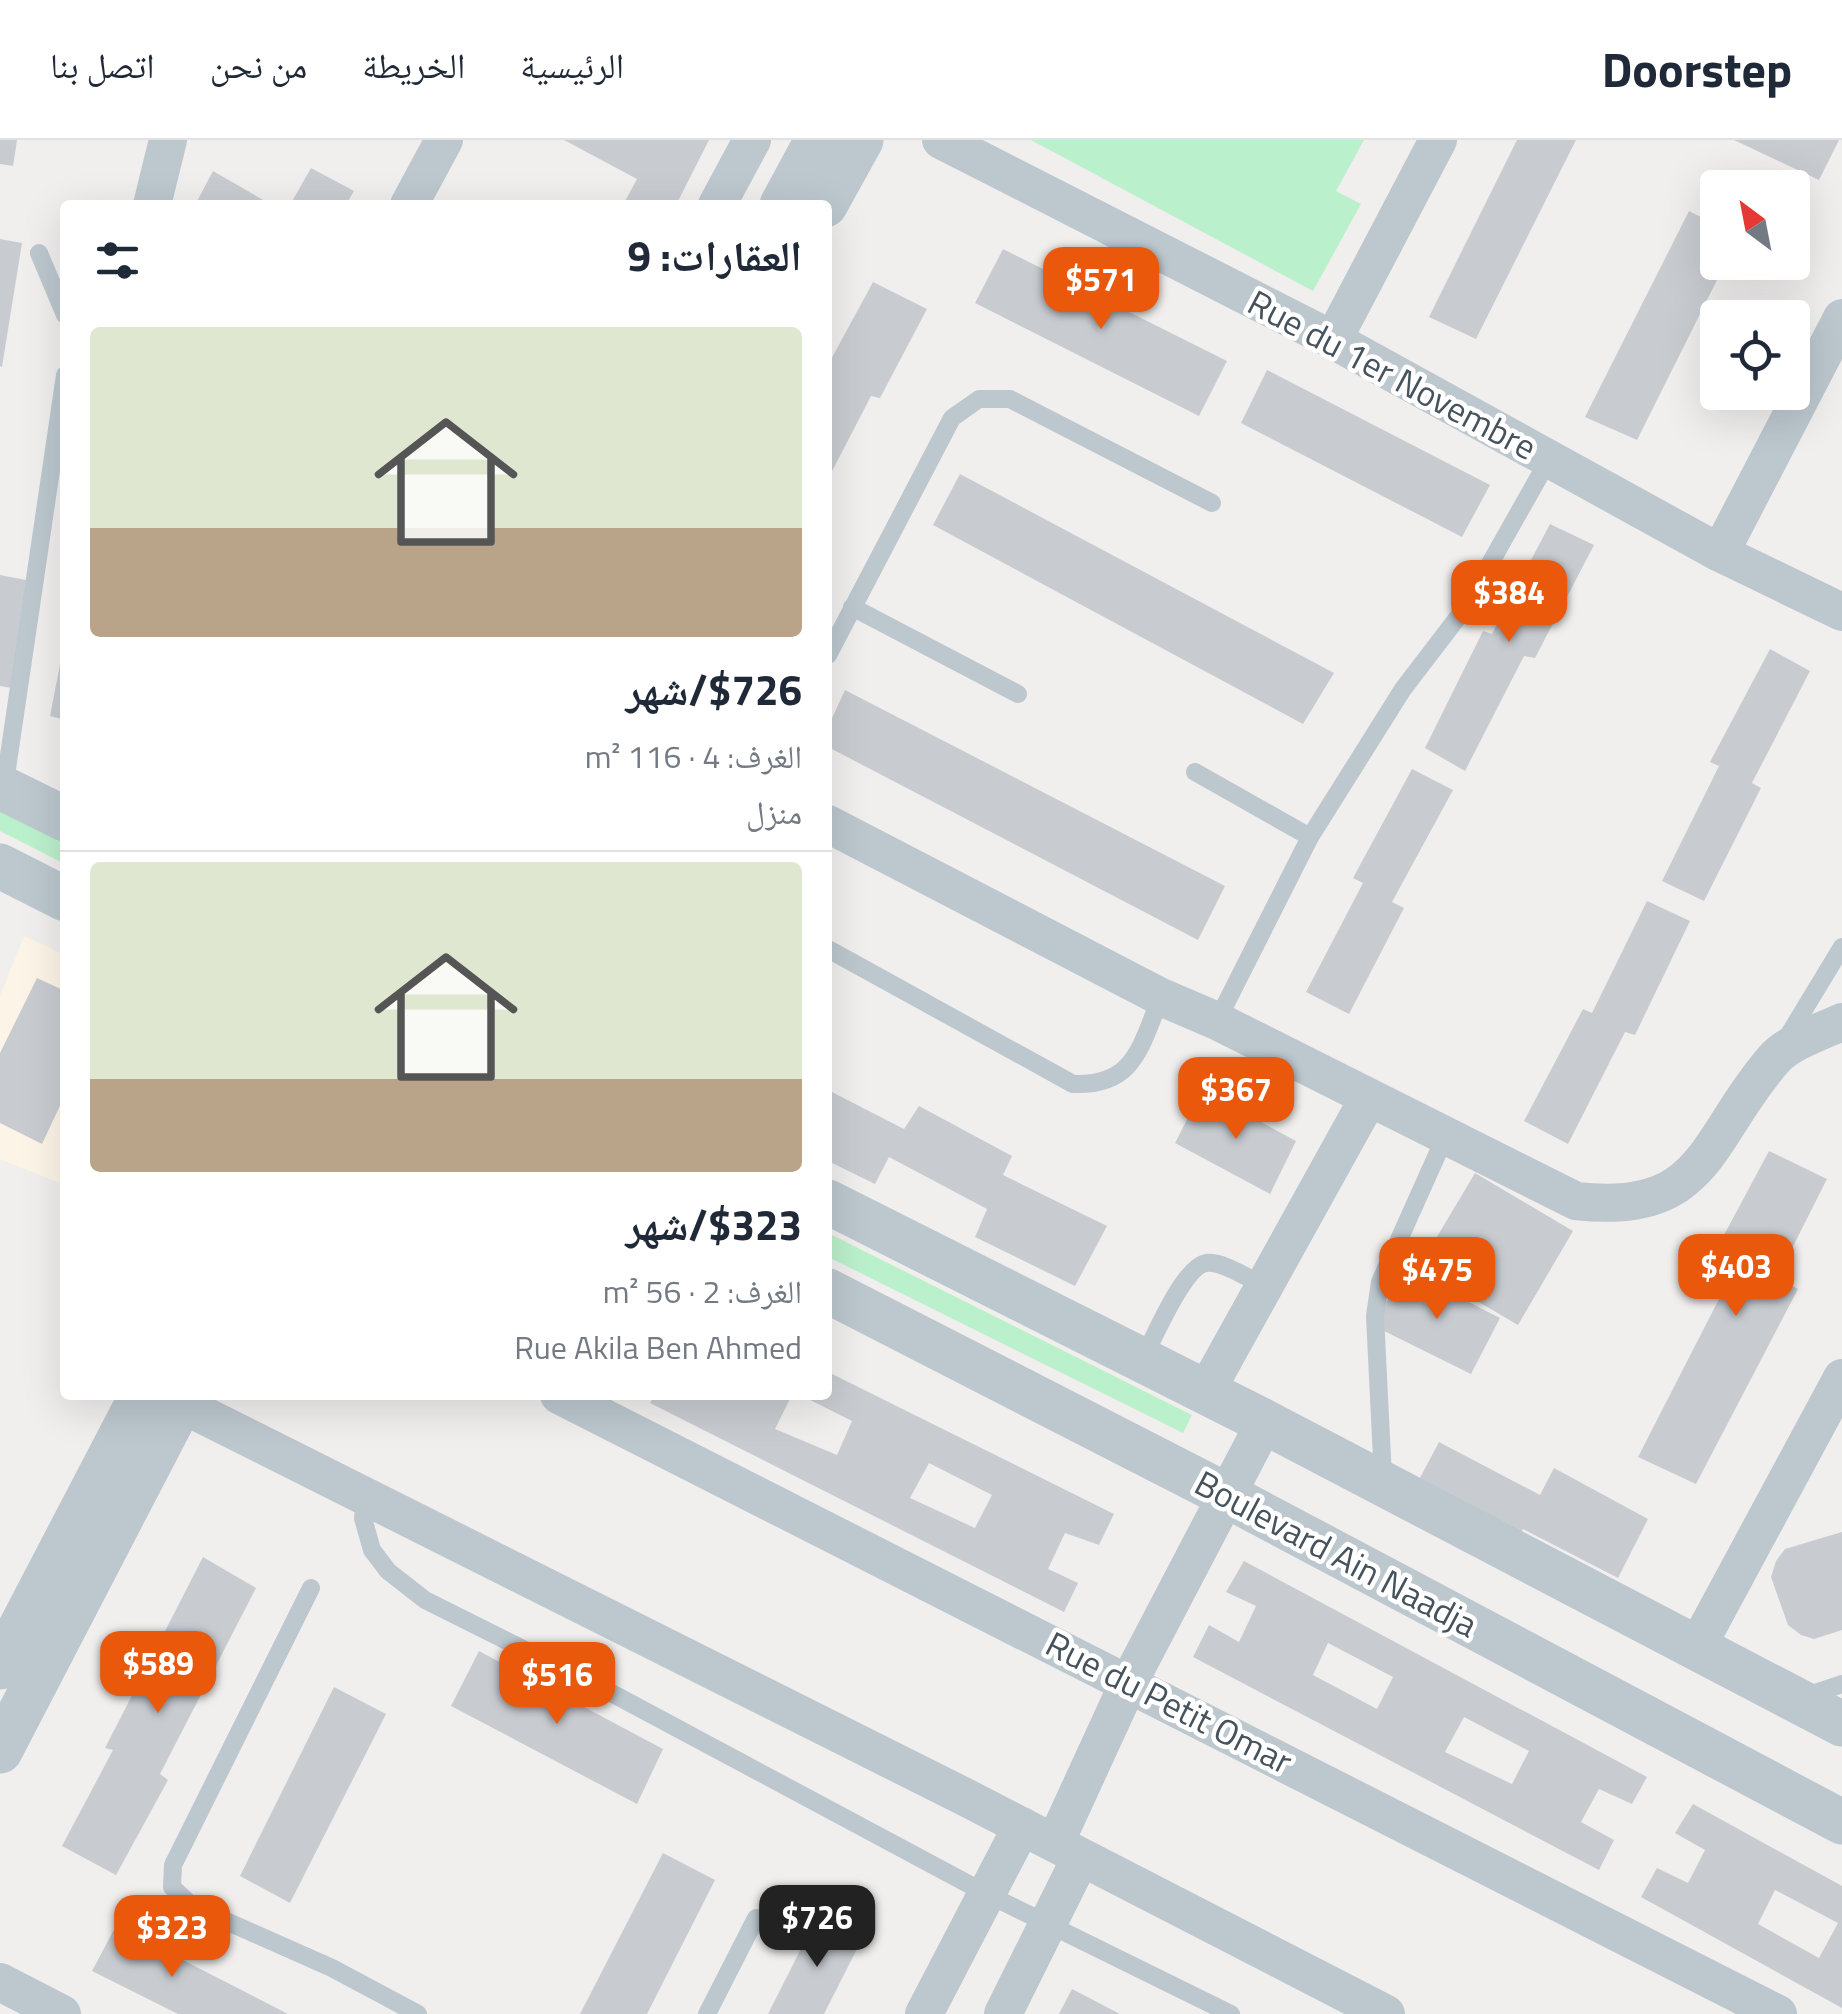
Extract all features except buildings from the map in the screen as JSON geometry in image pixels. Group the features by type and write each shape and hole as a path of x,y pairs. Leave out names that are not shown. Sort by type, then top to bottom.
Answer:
{"street":[{"path":"153,200 168,140"},
{"path":"412,200 444,140"},
{"path":"719,200 752,140"},
{"path":"785,200 817,140"},
{"path":"828,200 861,140"},
{"name":"Rue du 1er Novembre","path":"941,140 1333,340 1720,553 1842,612"},
{"path":"1333,340 1438,140"},
{"path":"1720,553 1830,374 1842,318"},
{"path":"2,788 60,817"},
{"path":"832,826 1161,998 1216,1021 1576,1201 1612,1205 1648,1201 1680,1183 1707,1158 1776,1056 1842,1022"},
{"path":"0,866 60,896"},
{"path":"1204,1394 1368,1100"},
{"path":"832,1204 1265,1422 1842,1724"},
{"name":"Boulevard Ain Naadja","path":"832,1293 1224,1494 1842,1822"},
{"path":"1696,1647 1842,1378"},
{"path":"0,1668 166,1400"},
{"path":"0,1751 167,1400"},
{"path":"174,1400 1386,2014"},
{"name":"Rue du Petit Omar","path":"569,1400 1778,2014"},
{"path":"1003,2014 1048,1923 1052,1842 1224,1494 1265,1422"},
{"path":"924,2014 986,1894 1052,1842"},
{"path":"0,1982 62,2014"}],"lane":[{"path":"39,253 60,303"},
{"path":"832,647 952,418 980,399 1010,400 1212,503"},
{"path":"2,788 60,408"},
{"path":"1216,1021 1310,837 1403,689 1466,608 1549,459"},
{"path":"852,607 1018,694"},
{"path":"1195,772 1310,837"},
{"path":"1776,1056 1842,947"},
{"path":"832,951 1073,1084 1102,1085 1133,1064 1161,998"},
{"path":"1383,1484 1375,1316 1380,1282 1445,1137"},
{"path":"1142,1362 1187,1275 1201,1264 1212,1263 1265,1286"},
{"path":"365,1500 363,1518 372,1550 388,1571 424,1600 617,1696 986,1894 1231,2014"},
{"path":"311,1588 172,1865 172,1887 192,1906 332,1968 418,2014"},
{"path":"1796,1700 1842,1684"},
{"path":"707,2014 756,1918"}],"shaded area":[{"path":"24,936 60,953 60,1183 0,1159 0,996"}],"green space":[{"path":"1031,140 1364,140 1336,191 1361,204 1313,291"},
{"path":"0,801 60,832 60,861 0,831"},
{"path":"832,1235 1192,1415 1183,1433 832,1259"}]}
